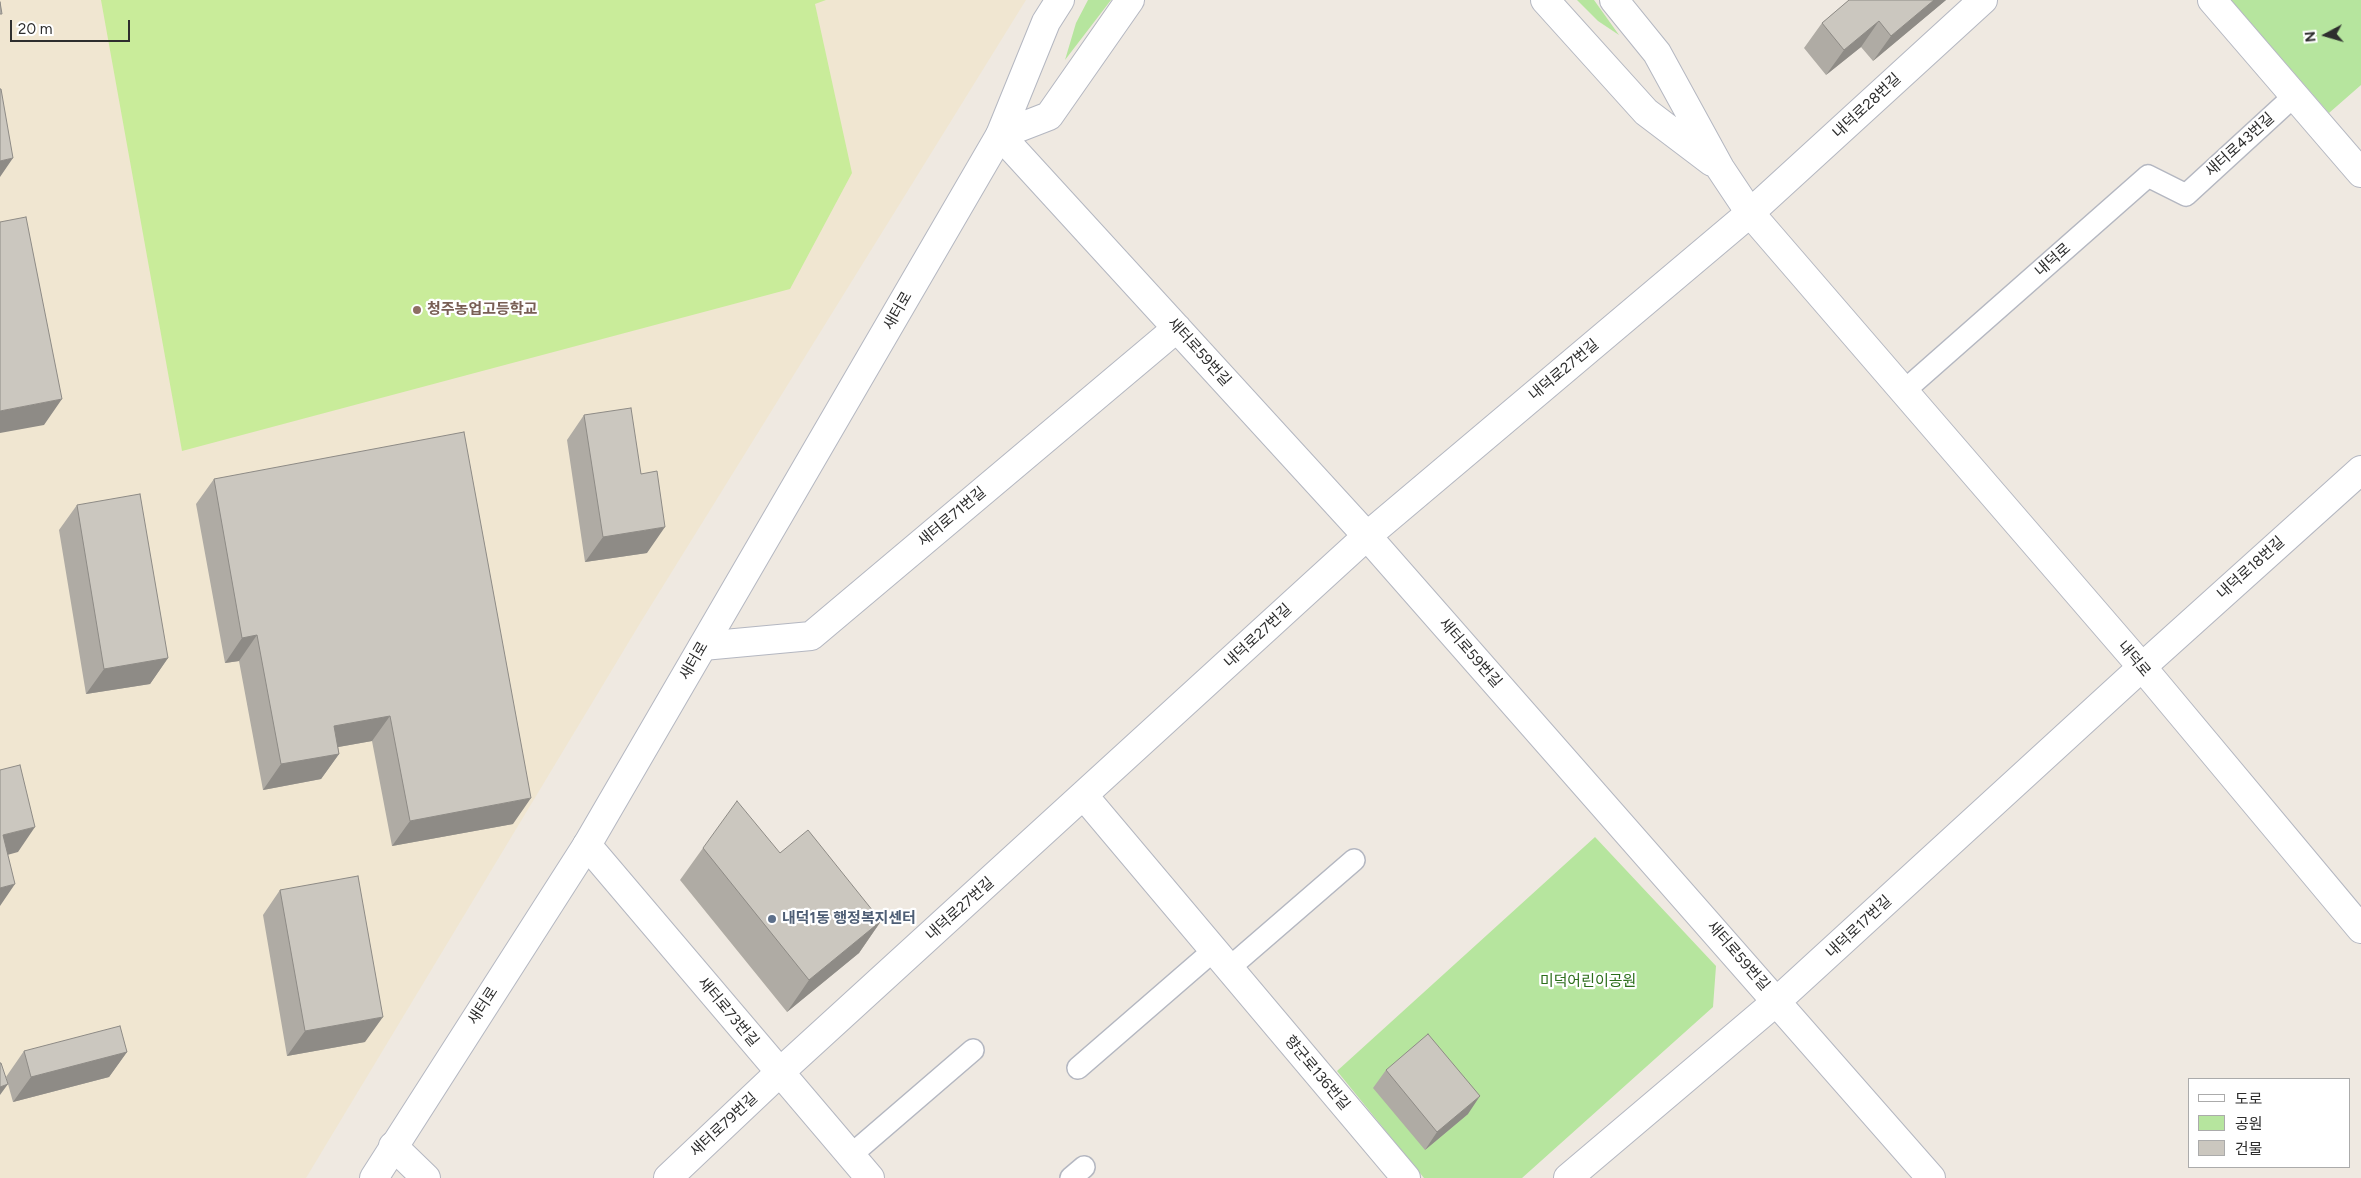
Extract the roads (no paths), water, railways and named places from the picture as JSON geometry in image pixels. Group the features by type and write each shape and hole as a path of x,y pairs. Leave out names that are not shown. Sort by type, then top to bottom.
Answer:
{"street":[{"name":"새터로","path":"374,1178 587,845 703,646 1000,135 1046,22 1060,0"},
{"path":"1000,135 1049,116 1130,0"},
{"path":"1545,0 1646,112 1720,168"},
{"path":"1614,0 1657,53 1720,168"},
{"name":"내덕로28번길","path":"1750,213 1983,0"},
{"path":"2212,0 2361,174"},
{"name":"새터로59번길","path":"1000,135 1367,536 1931,1178"},
{"name":"내덕로","path":"1720,168 1750,213 2142,667 2361,929"},
{"name":"내덕로27번길","path":"779,1073 1367,536 1750,213"},
{"name":"새터로71번길","path":"703,646 811,636 1177,328"},
{"name":"내덕로18번길","path":"2142,667 2361,470"},
{"name":"내덕로17번길","path":"1568,1178 1777,1002 2142,667"},
{"name":"향군로136번길","path":"1084,796 1406,1178"},
{"name":"새터로73번길","path":"587,845 870,1178"},
{"name":"새터로79번길","path":"668,1178 779,1073"},
{"path":"393,1146 426,1178"}],"lane":[{"name":"새터로43번길","path":"2186,195 2294,96"},
{"name":"내덕로","path":"1904,391 2148,176 2186,195"},
{"path":"1078,1068 1354,860"},
{"path":"850,1156 973,1050"}],"place":[{"name":"청주농업고등학교","path":"417,310"},
{"name":"내덕1동 행정복지센터","path":"772,919"}],"park label":[{"name":"미덕어린이공원","path":"1588,982"}]}
